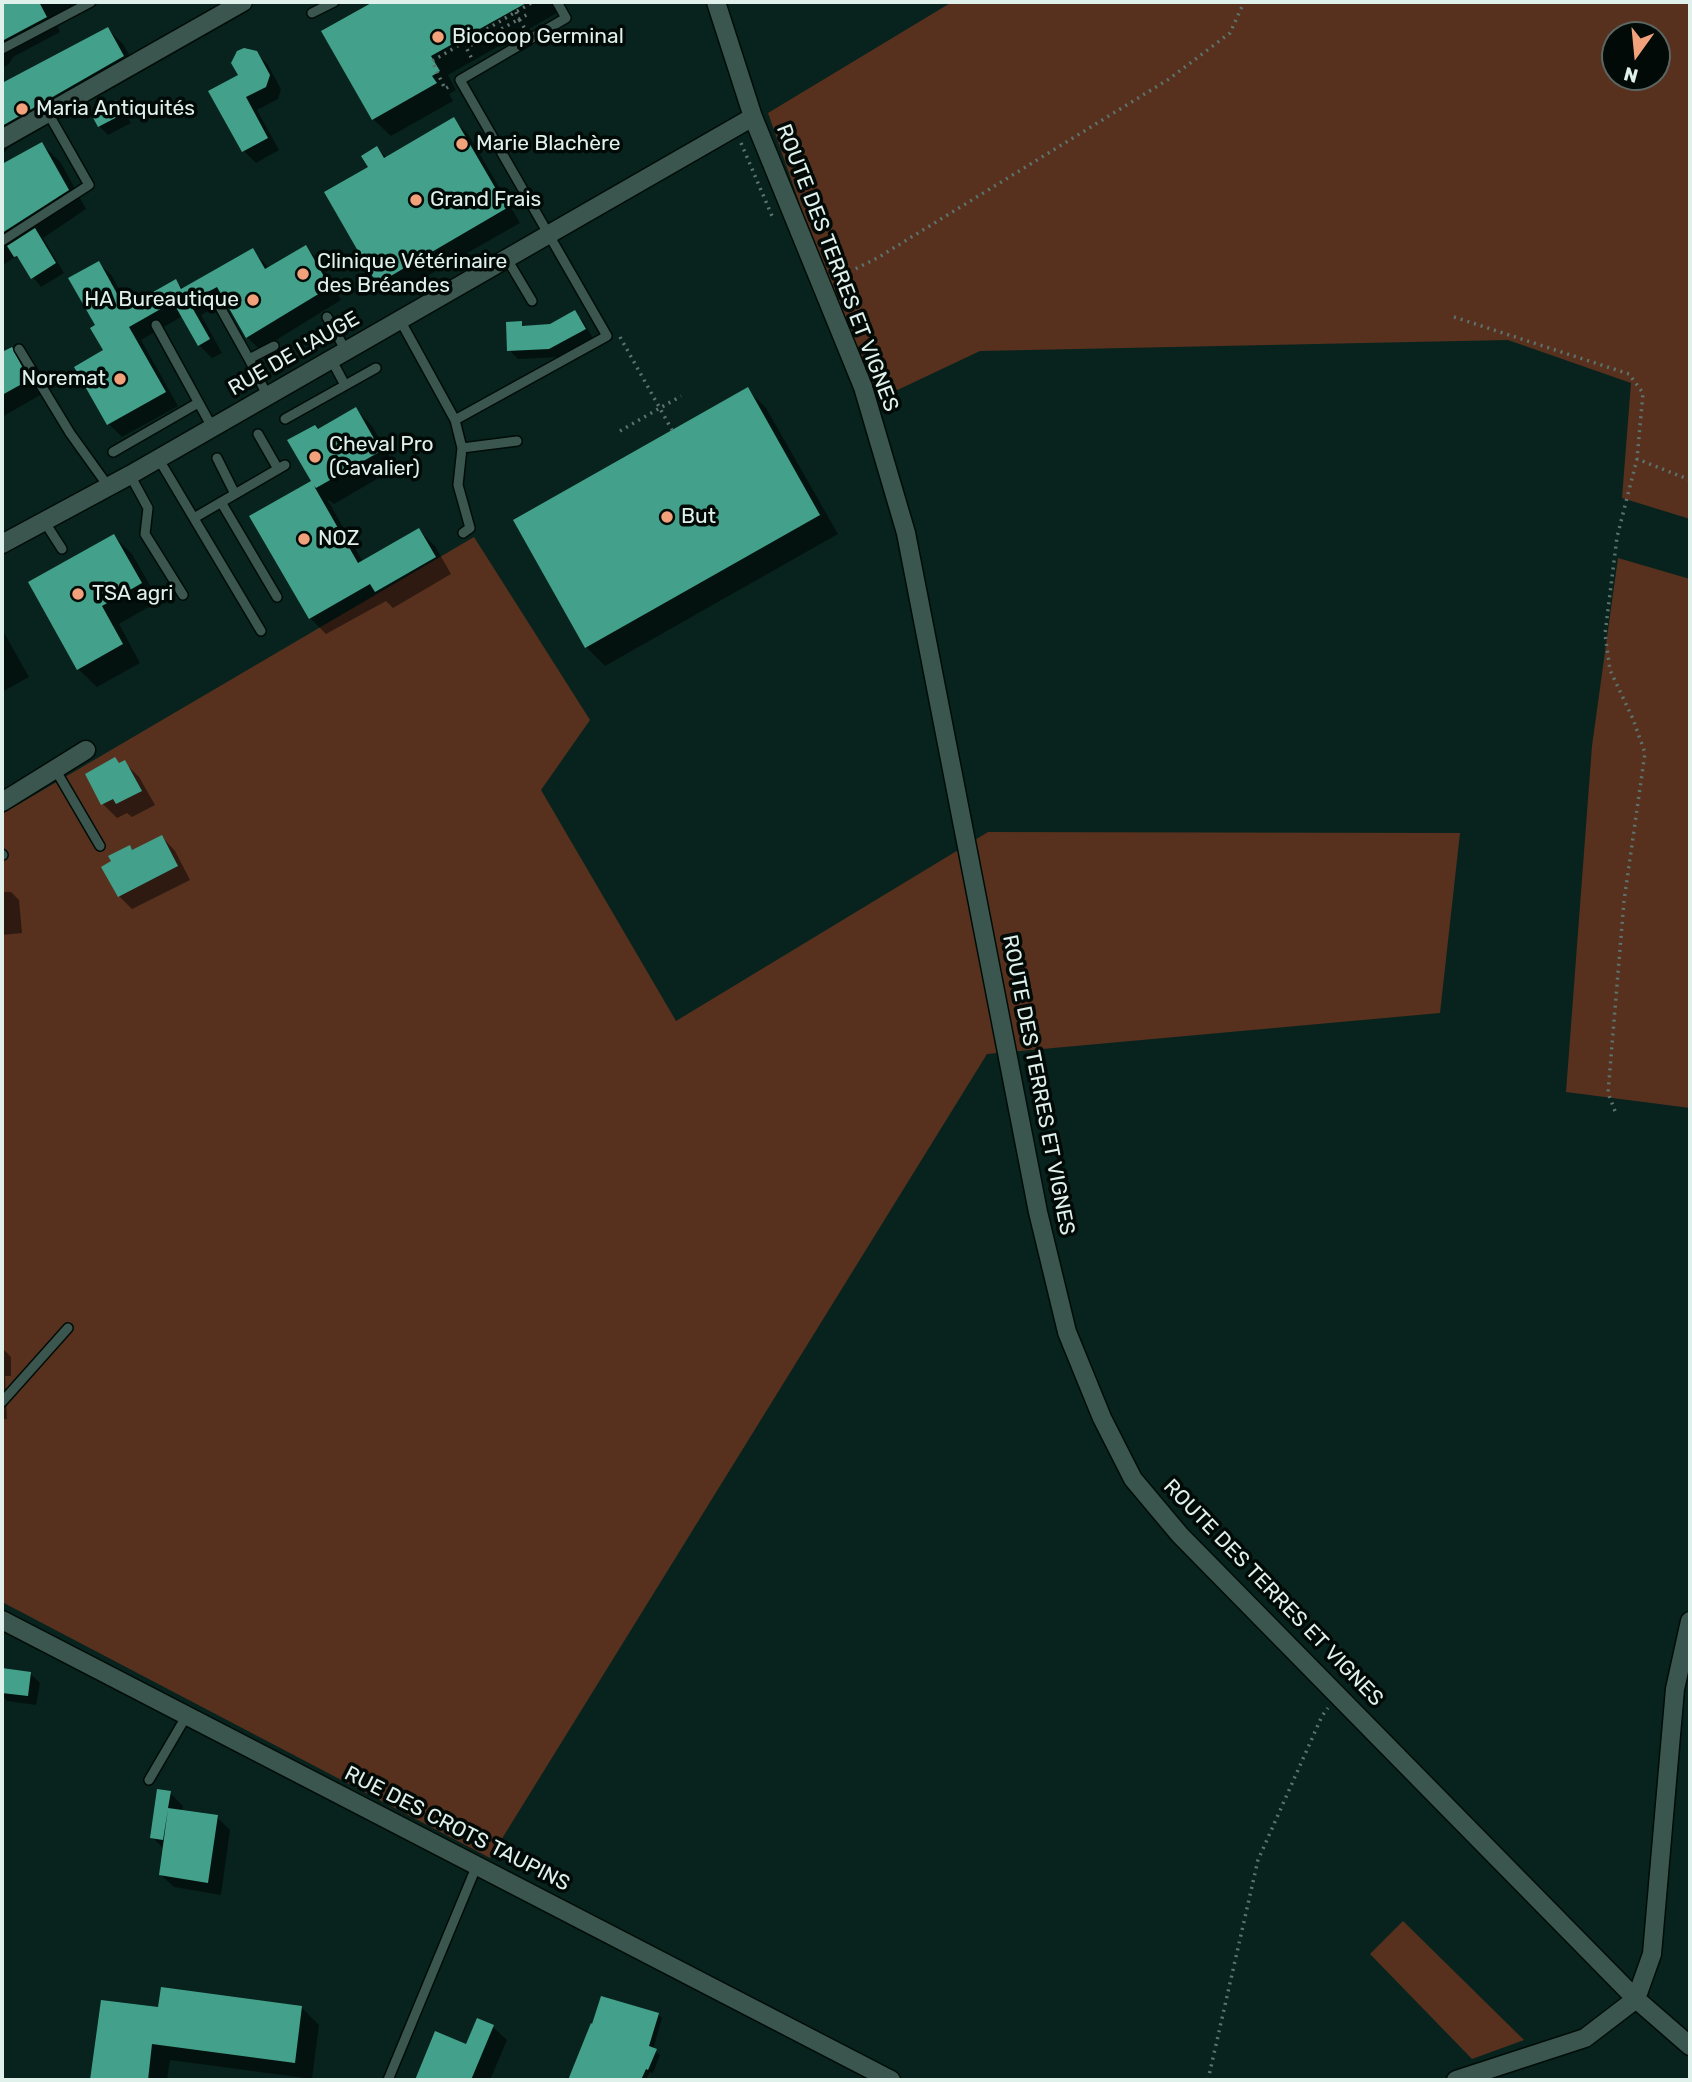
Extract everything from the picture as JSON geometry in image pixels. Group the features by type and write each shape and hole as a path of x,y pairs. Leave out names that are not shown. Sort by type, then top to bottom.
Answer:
{"street":[{"path":"2,139 243,2"},
{"name":"ROUTE DES TERRES ET VIGNES","path":"716,2 753,117 863,387 906,533 1038,1212 1067,1332 1102,1418 1133,1479 1333,1700 1636,1999 1690,2046"},
{"name":"RUE DE L'AUGE","path":"2,544 130,475 753,117"},
{"path":"2,802 86,750"},
{"name":"RUE DES CROTS TAUPINS","path":"2,1620 891,2080"},
{"path":"1456,2080 1586,2038 1636,1999 1652,1954 1675,1689 1690,1621"}],"lane":[{"path":"2,50 91,2"},
{"path":"312,13 334,2"},
{"path":"455,420 607,336 460,80 566,18 557,2"},
{"path":"2,241 89,185 48,113"},
{"path":"507,259 532,301"},
{"path":"216,300 250,359 267,396"},
{"path":"327,317 345,385"},
{"path":"400,320 455,420 462,448 458,485 470,528 463,533"},
{"path":"156,325 212,427"},
{"path":"250,359 274,346"},
{"path":"19,349 70,433 108,486"},
{"path":"285,419 376,368"},
{"path":"113,452 198,403"},
{"path":"194,517 282,467 258,434"},
{"path":"462,448 517,441"},
{"path":"159,458 261,631"},
{"path":"217,458 235,494"},
{"path":"130,475 148,508 145,534 183,595"},
{"path":"221,502 277,597"},
{"path":"44,521 62,549"},
{"path":"55,769 100,846"},
{"path":"2,1402 68,1328"},
{"path":"149,1780 187,1715"},
{"path":"388,2080 477,1865"}],"path":[{"path":"443,85 432,61 533,2"},
{"path":"822,285 879,257 1169,79 1230,33 1244,2"},
{"path":"516,12 530,39"},
{"path":"464,43 473,45 528,14"},
{"path":"464,43 472,58"},
{"path":"735,128 772,216"},
{"path":"1454,317 1629,374 1643,393 1637,459 1617,537 1605,634 1610,670 1633,719 1645,753 1624,901 1608,1093 1615,1111"},
{"path":"617,333 672,430"},
{"path":"620,431 681,396"},
{"path":"1637,459 1690,480"},
{"path":"1333,1700 1336,1714"},
{"path":"1209,2080 1258,1860 1322,1716 1333,1700"}],"shaded area":[{"path":"952,2 1690,2 1690,519 1622,498 1631,383 1508,340 980,351 872,402 863,386 768,113"},
{"path":"474,537 590,720 541,790 676,1021 988,832 1460,833 1440,1013 987,1054 490,1858 2,1602 2,814"},
{"path":"1618,558 1690,579 1690,1108 1566,1092 1592,746"},
{"path":"1403,1921 1524,2040 1472,2059 1370,1954"}],"building":[{"path":"2,2 39,2 47,17 2,41"},
{"path":"373,2 528,2 431,56 440,71 432,76 437,83 372,120 321,31"},
{"path":"108,27 124,56 2,126 2,83"},
{"path":"244,48 257,51 270,75 266,87 246,97 268,138 242,152 208,91 238,75 231,63 237,51"},
{"path":"116,100 123,114 98,127 91,114"},
{"name":"Grand Frais","path":"454,117 507,208 377,284 324,192 368,167 361,156 377,146 384,158"},
{"path":"42,142 69,190 2,233 2,164"},
{"path":"35,228 56,263 31,279 17,256 14,257 7,246"},
{"path":"306,245 330,287 246,338 217,287 189,302 210,339 198,346 173,302 129,327 166,392 107,425 74,367 103,350 90,328 95,325 68,278 99,261 125,308 176,279 181,289 253,248 265,269"},
{"path":"575,310 586,329 549,349 507,351 506,322 522,321 522,326 550,324"},
{"path":"12,347 29,380 2,395 2,352"},
{"name":"But","path":"748,387 820,515 585,648 513,520"},
{"path":"356,407 381,451 316,488 314,486 358,563 419,528 436,557 375,592 370,584 309,619 249,516 311,481 287,440 315,425 318,429"},
{"name":"TSA agri","path":"114,534 142,583 102,606 123,644 77,670 28,582"},
{"path":"115,757 119,763 125,760 142,791 116,804 113,799 101,805 85,774"},
{"path":"162,835 178,866 118,897 101,867 111,861 108,856 130,845 132,850"},
{"path":"2,1668 31,1672 28,1696 2,1693"},
{"path":"157,1789 171,1791 168,1808 218,1815 208,1883 159,1875 168,1809 163,1840 150,1838"},
{"path":"161,1987 302,2006 295,2063 152,2044 148,2080 90,2080 101,2000 158,2007"},
{"path":"601,1996 659,2013 649,2046 657,2049 641,2080 568,2080"},
{"path":"477,2018 494,2025 471,2080 415,2080 435,2031 466,2044"}],"place":[{"name":"Biocoop Germinal","path":"438,37"},
{"name":"Maria Antiquités","path":"22,109"},
{"name":"Marie Blachère","path":"462,144"},
{"name":"Grand Frais","path":"416,200"},
{"name":"Clinique Vétérinaire des Bréandes","path":"303,274"},
{"name":"HA Bureautique","path":"253,300"},
{"name":"Noremat","path":"120,379"},
{"name":"Cheval Pro (Cavalier)","path":"315,457"},
{"name":"But","path":"667,517"},
{"name":"NOZ","path":"304,539"},
{"name":"TSA agri","path":"78,594"}]}
